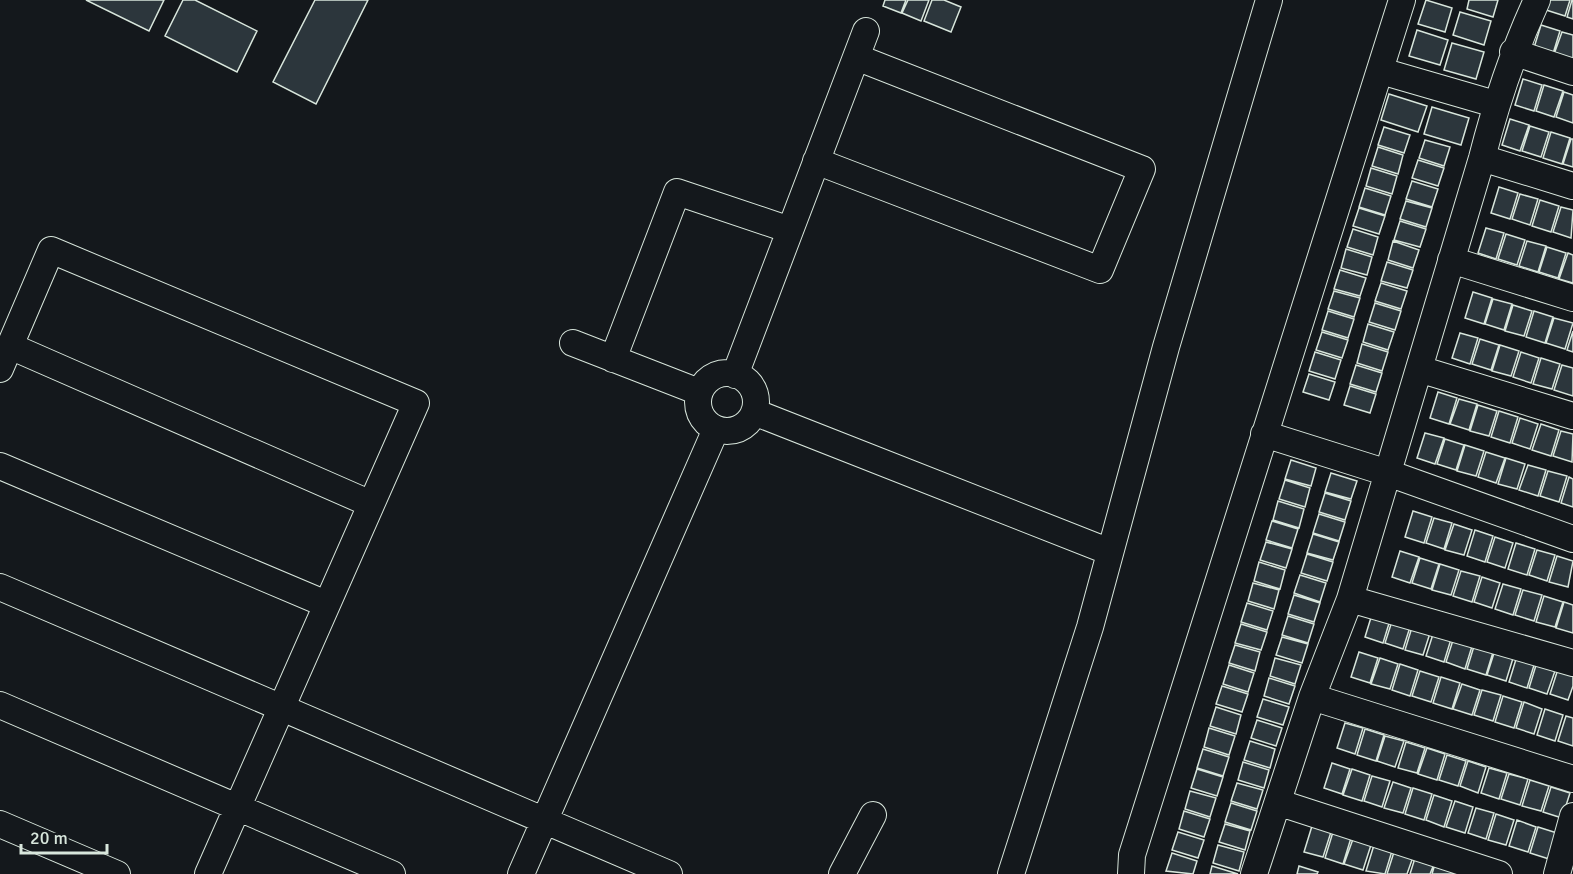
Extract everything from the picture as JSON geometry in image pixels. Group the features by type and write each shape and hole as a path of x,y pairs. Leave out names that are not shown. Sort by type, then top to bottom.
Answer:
{"street":[{"path":"1011,874 1090,627 1166,347 1269,0"},
{"path":"1131,874 1132,855 1402,0"},
{"path":"1254,874 1280,803 1312,697 1350,599 1482,158 1496,104 1513,52 1537,0"},
{"path":"735,375 866,31"},
{"path":"1513,52 1573,72"},
{"path":"816,161 1100,270 1142,169 856,57"},
{"path":"1381,71 1496,104"},
{"path":"1482,158 1573,186"},
{"path":"613,359 677,192 790,230"},
{"path":"0,369 51,249 416,403 208,874"},
{"path":"1451,260 1573,298"},
{"path":"573,343 699,393"},
{"path":"10,346 371,504"},
{"path":"1419,369 1573,416"},
{"path":"719,374 735,375 750,385 756,395 754,412 744,426 734,431 716,429 703,420 698,410 699,393 709,378 719,374"},
{"path":"754,412 1110,552"},
{"path":"521,874 716,429"},
{"path":"1264,434 1388,473 1573,539"},
{"path":"0,466 326,604"},
{"path":"0,587 669,874"},
{"path":"1350,599 1573,663"},
{"path":"1312,697 1573,779"},
{"path":"0,705 392,874"},
{"path":"1280,803 1499,874"},
{"path":"842,874 873,815"},
{"path":"1557,874 1573,816"},
{"path":"0,824 117,874"}],"building":[{"path":"86,0 164,0 149,31"},
{"path":"183,0 195,0 257,31 237,72 165,36"},
{"path":"315,0 368,0 316,104 273,82"},
{"path":"885,0 906,0 901,13 883,6"},
{"path":"908,0 929,0 921,21 902,13"},
{"path":"932,0 944,0 961,7 951,32 924,21"},
{"path":"1426,0 1452,8 1445,32 1418,24"},
{"path":"1469,0 1498,0 1493,17 1467,9"},
{"path":"1549,0 1570,0 1565,16 1546,10"},
{"path":"1573,0 1573,19 1567,17"},
{"path":"1460,12 1491,21 1484,45 1453,35"},
{"path":"1541,25 1560,31 1552,57 1533,51"},
{"path":"1417,30 1448,40 1440,65 1409,56"},
{"path":"1562,32 1573,35 1573,59 1553,57"},
{"path":"1452,43 1484,52 1476,79 1444,70"},
{"path":"1523,79 1542,85 1534,111 1515,105"},
{"path":"1544,85 1563,91 1554,117 1536,111"},
{"path":"1564,92 1573,95 1573,123 1556,117"},
{"path":"1389,94 1427,106 1418,132 1381,120"},
{"path":"1432,107 1469,118 1461,145 1424,134"},
{"path":"1510,119 1529,125 1520,151 1502,145"},
{"path":"1530,126 1549,132 1541,157 1522,151"},
{"path":"1384,127 1410,135 1404,153 1378,145"},
{"path":"1551,132 1570,138 1562,164 1543,158"},
{"path":"1571,139 1573,139 1573,167 1563,164"},
{"path":"1425,140 1450,147 1444,166 1419,158"},
{"path":"1378,147 1403,155 1398,174 1372,166"},
{"path":"1418,160 1444,168 1438,186 1412,178"},
{"path":"1371,168 1397,176 1392,194 1366,186"},
{"path":"1412,181 1438,189 1432,207 1406,199"},
{"path":"1499,187 1518,193 1510,219 1491,213"},
{"path":"1365,188 1391,196 1385,215 1359,207"},
{"path":"1520,194 1538,199 1530,225 1512,219"},
{"path":"1540,200 1559,206 1551,232 1532,226"},
{"path":"1406,201 1432,208 1426,227 1400,219"},
{"path":"1561,207 1573,210 1571,238 1553,232"},
{"path":"1359,208 1385,216 1379,234 1353,226"},
{"path":"1400,221 1426,229 1420,247 1394,240"},
{"path":"1486,228 1504,233 1496,259 1478,253"},
{"path":"1353,229 1378,237 1373,255 1347,247"},
{"path":"1506,234 1525,240 1517,265 1498,259"},
{"path":"1393,241 1419,250 1413,268 1388,260"},
{"path":"1527,241 1546,246 1538,272 1519,266"},
{"path":"1547,247 1566,253 1558,278 1539,272"},
{"path":"1346,249 1372,257 1367,275 1341,268"},
{"path":"1568,253 1573,255 1573,283 1559,279"},
{"path":"1387,262 1413,270 1407,288 1381,281"},
{"path":"1340,270 1366,278 1360,296 1334,289"},
{"path":"1381,283 1407,291 1401,309 1375,301"},
{"path":"1334,291 1360,298 1354,317 1328,309"},
{"path":"1473,292 1492,298 1484,324 1465,318"},
{"path":"1493,299 1512,304 1504,330 1485,324"},
{"path":"1375,303 1401,311 1395,330 1369,322"},
{"path":"1513,305 1532,311 1524,336 1505,331"},
{"path":"1328,311 1354,319 1348,338 1322,330"},
{"path":"1534,311 1553,317 1545,343 1526,337"},
{"path":"1554,318 1573,323 1565,349 1546,343"},
{"path":"1368,324 1394,332 1388,350 1363,342"},
{"path":"1573,331 1573,352 1567,350"},
{"path":"1322,332 1348,340 1342,358 1316,350"},
{"path":"1460,333 1478,338 1470,364 1452,358"},
{"path":"1480,339 1499,345 1491,370 1472,364"},
{"path":"1362,344 1388,352 1382,371 1357,363"},
{"path":"1500,345 1519,351 1511,376 1492,371"},
{"path":"1315,352 1341,360 1335,379 1309,371"},
{"path":"1521,352 1539,358 1531,383 1513,377"},
{"path":"1541,358 1560,364 1552,389 1533,384"},
{"path":"1356,365 1382,373 1376,392 1350,384"},
{"path":"1562,365 1573,368 1573,396 1554,390"},
{"path":"1309,374 1335,382 1329,400 1303,392"},
{"path":"1350,386 1376,394 1370,413 1344,405"},
{"path":"1438,392 1457,398 1449,424 1430,418"},
{"path":"1459,399 1477,404 1469,430 1450,424"},
{"path":"1478,405 1497,411 1489,436 1470,431"},
{"path":"1499,411 1518,417 1510,443 1491,437"},
{"path":"1520,418 1538,424 1530,449 1512,443"},
{"path":"1541,424 1559,430 1551,456 1532,450"},
{"path":"1561,431 1573,434 1572,462 1553,456"},
{"path":"1425,433 1444,438 1435,464 1417,458"},
{"path":"1445,439 1464,445 1456,470 1437,464"},
{"path":"1465,445 1484,451 1476,476 1457,471"},
{"path":"1486,452 1505,458 1496,483 1478,477"},
{"path":"1506,458 1525,464 1517,489 1498,484"},
{"path":"1291,460 1316,468 1311,486 1285,479"},
{"path":"1528,465 1546,470 1538,496 1519,490"},
{"path":"1548,471 1567,476 1559,502 1540,496"},
{"path":"1331,473 1357,481 1351,499 1325,492"},
{"path":"1569,477 1573,479 1573,507 1561,503"},
{"path":"1285,480 1310,488 1305,507 1279,499"},
{"path":"1325,493 1351,501 1345,520 1319,512"},
{"path":"1278,501 1304,509 1299,528 1273,520"},
{"path":"1413,511 1432,517 1424,543 1405,537"},
{"path":"1319,514 1345,522 1339,541 1313,533"},
{"path":"1434,518 1452,523 1444,549 1426,543"},
{"path":"1272,521 1298,529 1292,548 1266,540"},
{"path":"1454,524 1472,530 1464,555 1445,550"},
{"path":"1475,530 1493,536 1485,562 1467,556"},
{"path":"1313,534 1339,542 1333,560 1307,553"},
{"path":"1495,537 1513,543 1505,568 1487,562"},
{"path":"1266,542 1292,549 1286,568 1260,560"},
{"path":"1516,543 1535,549 1527,575 1508,569"},
{"path":"1537,550 1555,555 1547,581 1529,575"},
{"path":"1400,551 1419,557 1410,583 1392,577"},
{"path":"1307,554 1333,562 1327,581 1301,573"},
{"path":"1557,556 1573,561 1568,587 1549,582"},
{"path":"1420,558 1439,564 1431,589 1412,583"},
{"path":"1259,562 1285,570 1280,589 1254,581"},
{"path":"1440,564 1459,570 1451,595 1432,590"},
{"path":"1461,571 1480,576 1472,602 1453,596"},
{"path":"1300,575 1326,583 1320,602 1294,593"},
{"path":"1482,577 1500,583 1492,608 1474,602"},
{"path":"1253,583 1279,590 1274,609 1248,601"},
{"path":"1503,584 1521,589 1513,615 1495,609"},
{"path":"1523,590 1542,595 1534,621 1515,615"},
{"path":"1294,595 1320,603 1314,622 1288,614"},
{"path":"1544,596 1563,602 1555,627 1536,622"},
{"path":"1564,602 1573,605 1573,633 1556,628"},
{"path":"1247,603 1273,611 1267,630 1241,622"},
{"path":"1373,611 1391,617 1383,643 1365,637"},
{"path":"1288,616 1314,624 1308,643 1282,635"},
{"path":"1393,618 1411,624 1403,649 1385,643"},
{"path":"1241,624 1267,632 1261,650 1235,643"},
{"path":"1413,624 1431,630 1423,655 1405,650"},
{"path":"1434,631 1452,636 1444,662 1426,656"},
{"path":"1282,637 1308,644 1302,663 1276,655"},
{"path":"1454,637 1473,643 1465,669 1446,662"},
{"path":"1475,643 1494,649 1486,675 1467,669"},
{"path":"1235,645 1260,652 1255,671 1229,663"},
{"path":"1495,650 1514,655 1506,681 1487,675"},
{"path":"1359,652 1378,658 1370,683 1351,677"},
{"path":"1517,656 1535,662 1527,688 1509,682"},
{"path":"1275,658 1301,665 1295,684 1270,676"},
{"path":"1380,658 1398,664 1390,689 1371,684"},
{"path":"1537,662 1556,668 1547,694 1529,688"},
{"path":"1400,664 1418,670 1410,696 1392,690"},
{"path":"1229,665 1254,673 1248,692 1223,684"},
{"path":"1558,669 1573,674 1573,686 1568,700 1550,694"},
{"path":"1420,671 1439,677 1431,702 1412,696"},
{"path":"1441,677 1460,683 1452,709 1433,703"},
{"path":"1269,678 1295,686 1289,704 1264,696"},
{"path":"1462,684 1480,690 1472,715 1453,709"},
{"path":"1222,686 1248,694 1242,712 1216,704"},
{"path":"1482,690 1501,695 1493,721 1474,715"},
{"path":"1503,696 1522,702 1514,728 1495,722"},
{"path":"1263,699 1289,707 1283,725 1257,717"},
{"path":"1524,702 1542,709 1534,734 1516,728"},
{"path":"1216,707 1241,715 1236,734 1210,726"},
{"path":"1545,709 1563,715 1555,741 1537,735"},
{"path":"1566,716 1573,718 1573,746 1558,741"},
{"path":"1257,720 1282,728 1276,746 1251,738"},
{"path":"1345,723 1363,728 1355,754 1337,748"},
{"path":"1209,728 1235,736 1229,755 1204,747"},
{"path":"1365,729 1384,735 1376,761 1357,755"},
{"path":"1385,736 1404,741 1395,767 1377,761"},
{"path":"1250,741 1275,749 1270,768 1244,760"},
{"path":"1406,742 1425,748 1417,773 1398,768"},
{"path":"1427,748 1445,754 1437,780 1418,774"},
{"path":"1203,749 1229,757 1223,776 1197,768"},
{"path":"1447,755 1466,761 1458,786 1439,780"},
{"path":"1468,761 1486,767 1478,793 1460,786"},
{"path":"1243,762 1269,770 1264,788 1238,780"},
{"path":"1332,763 1350,769 1342,794 1324,788"},
{"path":"1489,768 1507,773 1499,799 1481,793"},
{"path":"1197,769 1223,777 1217,796 1191,788"},
{"path":"1352,769 1370,775 1362,801 1343,795"},
{"path":"1509,774 1528,779 1520,805 1501,799"},
{"path":"1372,776 1390,781 1382,807 1364,801"},
{"path":"1530,780 1549,786 1541,811 1522,806"},
{"path":"1393,782 1411,788 1403,813 1384,808"},
{"path":"1237,783 1263,790 1257,809 1231,801"},
{"path":"1551,787 1570,793 1562,818 1543,812"},
{"path":"1413,788 1432,794 1424,820 1405,814"},
{"path":"1190,791 1216,798 1210,817 1185,809"},
{"path":"1434,795 1452,801 1444,827 1426,820"},
{"path":"1455,801 1473,807 1465,833 1446,827"},
{"path":"1231,803 1257,811 1251,830 1225,822"},
{"path":"1476,808 1494,813 1486,839 1468,833"},
{"path":"1184,811 1210,819 1204,837 1179,829"},
{"path":"1496,814 1514,820 1506,845 1488,840"},
{"path":"1517,820 1536,827 1528,852 1509,846"},
{"path":"1225,824 1250,831 1245,850 1219,842"},
{"path":"1312,826 1331,832 1323,857 1304,852"},
{"path":"1538,827 1557,833 1549,859 1530,853"},
{"path":"1178,832 1204,840 1198,858 1172,850"},
{"path":"1333,832 1351,838 1343,864 1325,858"},
{"path":"1353,839 1371,845 1363,870 1344,864"},
{"path":"1218,845 1244,852 1239,871 1213,863"},
{"path":"1374,845 1392,851 1385,874 1366,871"},
{"path":"1394,852 1413,857 1407,874 1387,874"},
{"path":"1172,853 1197,861 1193,874 1166,871"},
{"path":"1415,858 1434,864 1430,874 1410,874"},
{"path":"1435,864 1454,870 1453,874 1432,874"},
{"path":"1212,866 1238,874 1210,874"},
{"path":"1299,866 1318,872 1317,874 1297,874"}]}
